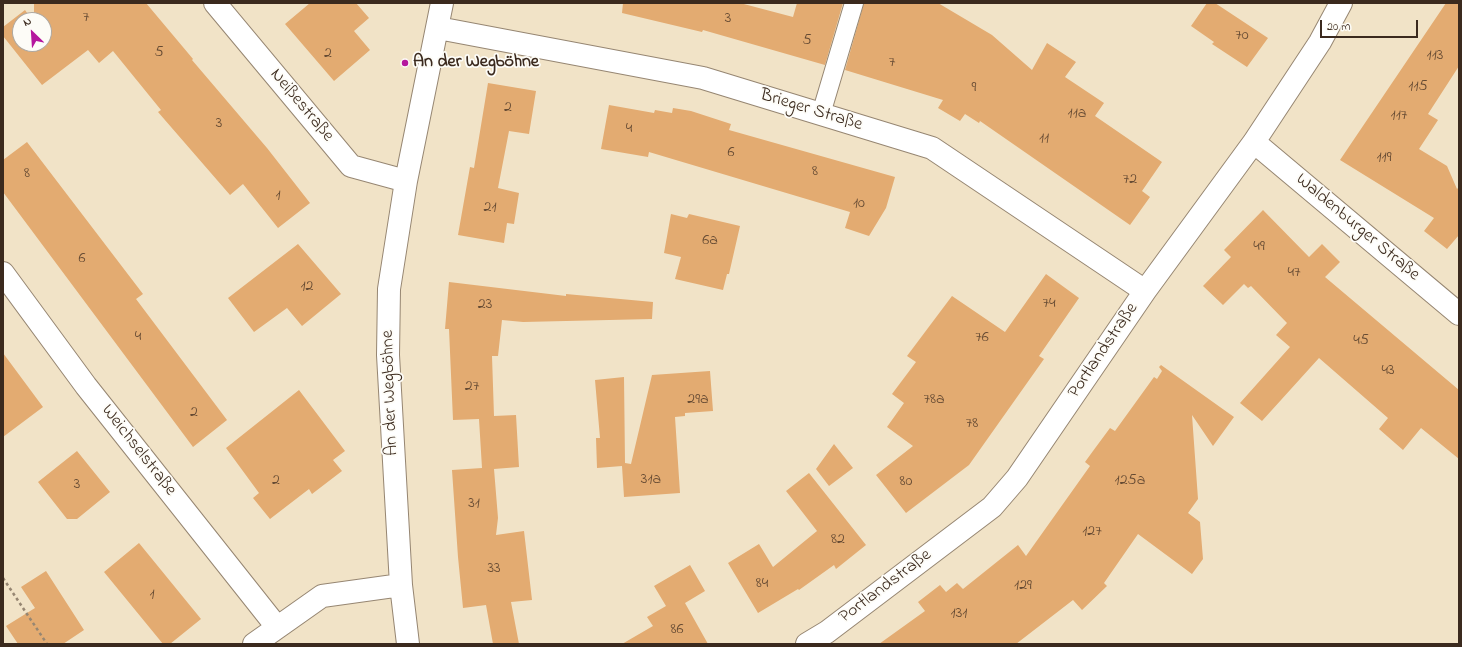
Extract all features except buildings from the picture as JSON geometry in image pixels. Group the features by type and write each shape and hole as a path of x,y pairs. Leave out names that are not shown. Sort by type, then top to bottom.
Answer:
{"street":[{"name":"Neißestraße","path":"215,3 351,166 406,181"},
{"name":"An der Wegböhne","path":"408,644 401,585 388,356 389,296 406,181 442,3"},
{"name":"Portlandstraße","path":"807,644 827,632 992,506 1017,478 1145,291 1254,142 1320,42 1341,3"},
{"name":"Brieger Straße","path":"438,28 703,78 932,148 1145,291"},
{"name":"Waldenburger Straße","path":"1254,142 1459,314"},
{"name":"Weichselstraße","path":"3,273 86,386 277,627"},
{"path":"254,644 322,596 401,585"}],"lane":[{"path":"821,114 854,3"}],"path":[{"path":"3,578 48,644"}],"place":[{"name":"An der Wegböhne","path":"405,63"}]}
